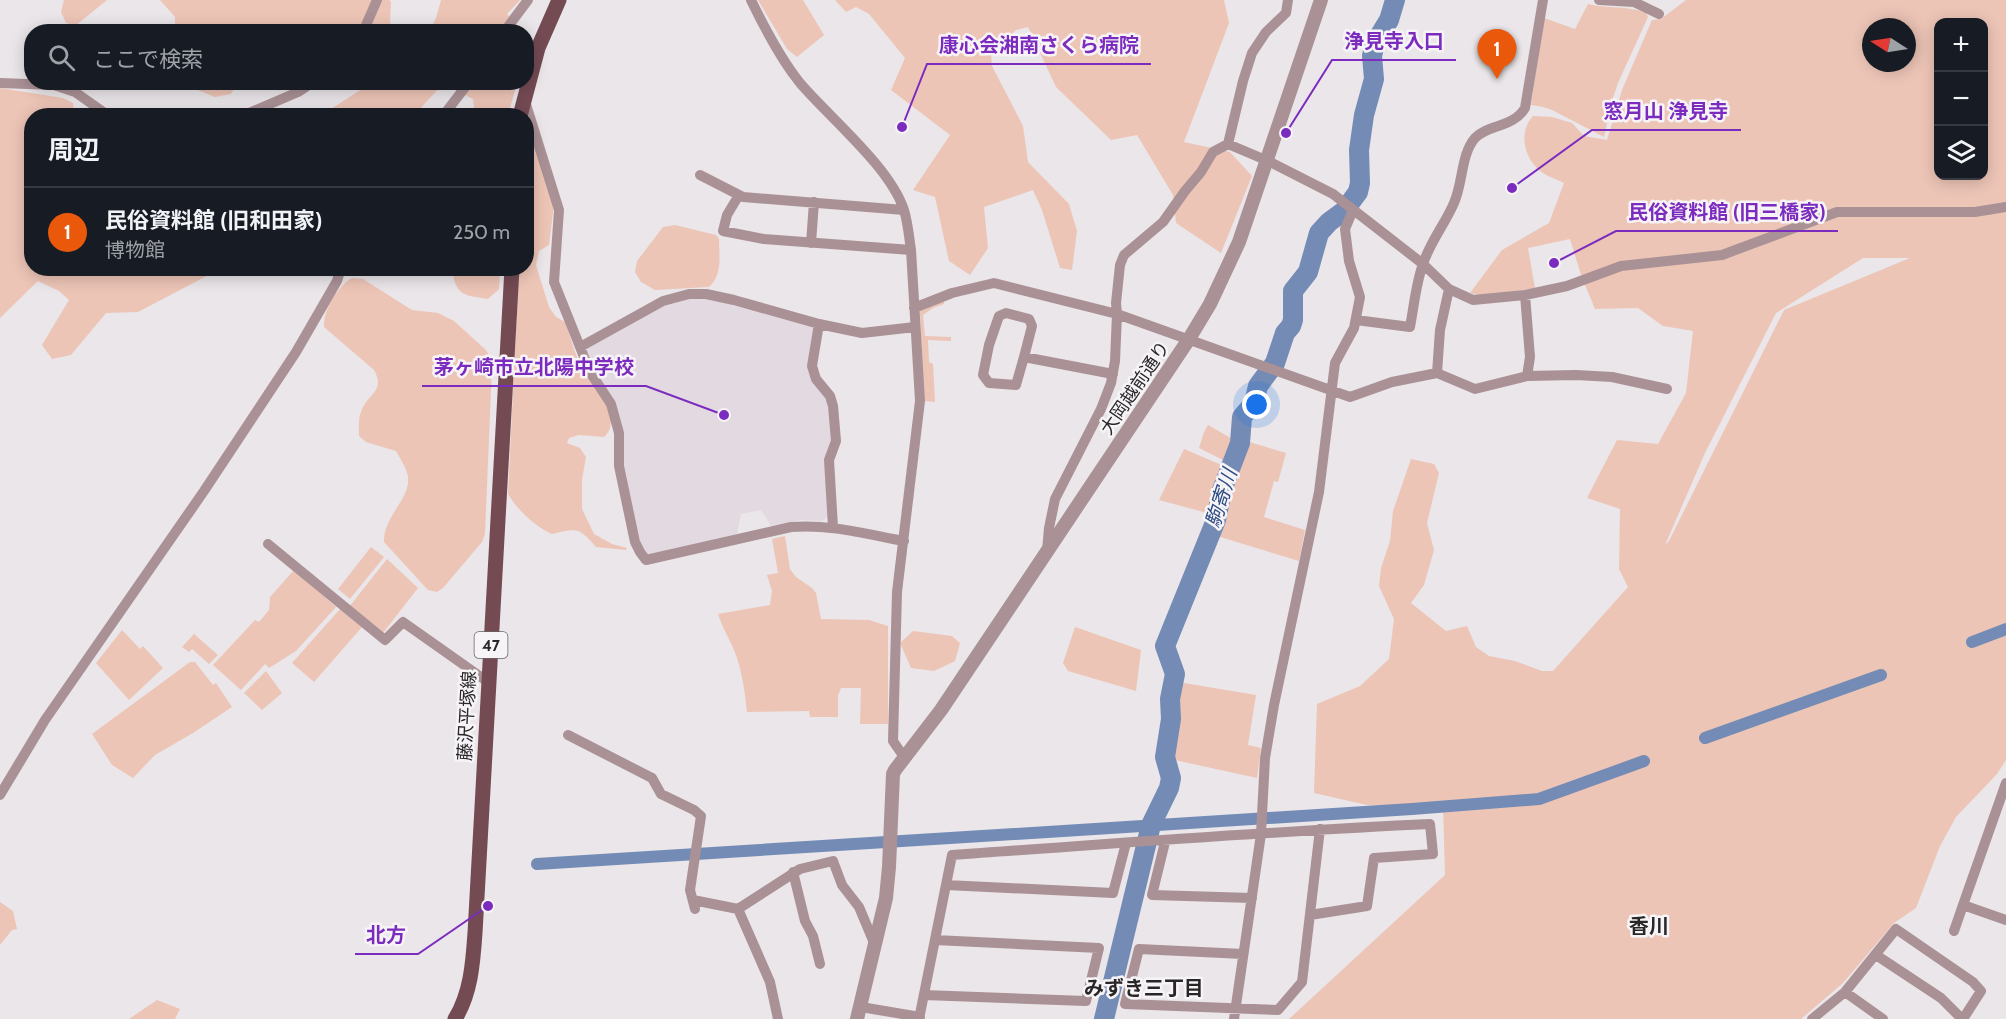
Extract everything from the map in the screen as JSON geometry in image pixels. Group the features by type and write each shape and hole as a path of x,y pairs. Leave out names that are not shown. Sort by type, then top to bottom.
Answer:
{"main road":[{"path":"534,62 559,0"},
{"path":"522,108 526,90"},
{"name":"藤沢平塚線","path":"455,1019 467,992 473,956 512,276"}],"street":[{"path":"366,24 377,0"},
{"path":"510,24 528,0"},
{"path":"752,0 764,26 800,82 875,164 896,192 904,210 911,250 920,401 895,620 893,741 904,757"},
{"path":"1047,551 1049,528 1056,499 1101,409 1113,374 1120,265 1125,254 1162,222 1201,172 1213,152 1228,144 1252,53 1266,32 1286,13 1288,0"},
{"name":"大岡越前通り","path":"859,1013 886,898 893,774 941,710 1189,339 1228,268 1251,212 1321,0"},
{"path":"1356,320 1410,327 1423,264 1455,201 1474,138 1482,132 1520,116 1525,108 1543,0"},
{"path":"1599,0 1634,2 1659,14"},
{"path":"0,83 24,84"},
{"path":"69,90 98,108"},
{"path":"261,108 301,90"},
{"path":"448,108 463,90"},
{"path":"524,97 528,108"},
{"path":"534,125 559,210 554,282 590,372 611,404 619,433 619,466 635,542 646,560 791,528 811,526 833,527 904,541"},
{"path":"1228,144 1315,183 1350,207 1423,264 1449,289 1473,300 1526,295 1567,286 1621,266 1722,255 1837,212 1975,212 2006,207"},
{"path":"700,175 739,195 904,210"},
{"path":"739,195 727,215 723,231 764,239 911,250"},
{"path":"811,243 814,202"},
{"path":"1235,1014 1261,834 1265,758 1290,624 1319,492 1335,363 1356,320 1359,297 1345,230 1350,207"},
{"path":"0,795 45,720 204,491 296,352 339,276"},
{"path":"914,308 952,293 994,283 1117,314 1350,397 1392,382 1437,373 1475,389 1527,376 1576,375 1612,377 1667,389"},
{"path":"1437,373 1440,330 1449,289"},
{"path":"580,347 663,301 689,294 706,294 734,300 819,324 862,333 915,327"},
{"path":"1526,295 1530,357 1527,376"},
{"path":"1006,313 1029,319 1032,326 1024,357 1016,385 988,383 983,375 989,345 999,316 1006,313"},
{"path":"819,324 812,366 816,379 830,396 833,405 836,441 829,460 833,527"},
{"path":"1024,357 1113,374"},
{"path":"268,544 385,640 403,622 489,681"},
{"path":"568,735 652,778 661,794 694,810 701,816 690,890 694,904 738,909 800,868 833,861 842,885 859,908 875,945"},
{"path":"1954,931 2006,783"},
{"path":"859,1013 919,1018 952,855 1320,829 1430,824 1433,854 1374,858 1367,906 1310,915"},
{"path":"1244,954 1139,949 1125,1004 1235,1014 1278,1010 1302,982 1320,829"},
{"path":"1160,842 1152,895 1251,898"},
{"path":"946,885 1113,893 1131,843"},
{"path":"794,872 805,921 813,936 820,964"},
{"path":"1963,904 2006,920"},
{"path":"738,909 770,982 778,1019"},
{"path":"1812,1019 1845,992 1896,929 1972,982 1981,991 1962,1019 1941,998 1876,955"},
{"path":"924,995 1086,1000 1099,948 935,940"},
{"path":"1845,992 1883,1019"}],"shaded area":[{"path":"64,0 107,0 77,24 66,23 61,12"},
{"path":"160,0 389,0 391,2 391,24 175,24 175,17"},
{"path":"441,0 520,0 507,14 516,24 433,24"},
{"path":"758,0 803,0 824,35 797,57 787,49"},
{"path":"835,0 1224,0 1229,23 1184,142 1230,152 1252,176 1221,253 1176,223 1173,195 1137,135 1111,140 1056,87 1028,27 1016,30 991,54 992,66 1023,126 1028,162 1069,204 1077,231 1072,270 1060,268 1042,210 1033,190 984,207 988,248 970,275 949,261 935,197 913,190 950,135 891,90 905,58 869,14 856,7 846,12"},
{"path":"1686,0 2006,0 2006,760 1997,774 1956,817 1940,846 1916,908 1894,923 1843,983 1801,1019 1289,1019 1445,875 1443,806 1367,805 1314,793 1317,704 1360,686 1389,659 1394,619 1379,586 1381,568 1390,541 1393,511 1411,459 1434,464 1439,473 1427,523 1434,550 1424,585 1411,603 1446,631 1467,626 1476,647 1489,656 1515,661 1542,671 1553,671 1628,587 1619,569 1620,509 1587,498 1617,440 1658,444 1686,393 1693,331 1663,326 1638,308 1595,309 1582,278 1570,239 1528,248 1535,288 1483,296 1470,293 1502,250 1549,223 1564,183 1542,172 1529,158 1525,136 1533,116 1552,117 1572,123 1584,136 1607,140 1622,90 1652,20 1661,19","holes":["1863,258 1910,258 1784,310 1665,545 1705,453 1776,313"]},
{"path":"1588,4 1632,9 1646,13 1648,17 1618,83 1604,137 1552,110 1531,105 1544,18 1575,29"},
{"path":"0,88 63,98 73,103 73,108 24,108 24,276 207,276 138,312 106,313 71,355 52,359 42,345 69,300 59,291 38,281 0,318"},
{"path":"198,90 233,90 231,94 215,97"},
{"path":"360,90 437,90 421,108 332,108"},
{"path":"455,90 515,90 510,108 474,108 473,99"},
{"path":"534,133 554,204 549,245 539,251 536,265 549,307 556,317 565,322 579,362 605,402 611,421 604,437 579,435 569,438 567,443 580,448 586,457 582,480 582,509 594,534 612,544 627,548 626,550 596,547 581,533 572,530 552,534 527,517 508,494 519,276 534,276"},
{"path":"675,225 716,235 719,239 718,271 709,287 655,290 641,282 635,272 637,261 663,227"},
{"path":"454,276 500,276 499,289 488,299 467,295 462,293"},
{"path":"352,278 363,279 412,310 438,313 454,321 486,350 490,357 492,367 485,534 482,542 437,592 428,590 384,542 388,524 408,485 408,477 396,451 366,442 359,436 360,414 377,388 377,377 374,370 324,327 326,313 332,299"},
{"path":"705,296 813,325 815,332 808,363 829,399 832,439 828,516 822,521 801,520 771,526 761,510 741,514 737,534 651,555 642,550 623,473 623,445 584,353 587,347 668,302"},
{"path":"944,300 944,304 923,315 925,336 951,337 951,341 928,340 929,362 933,364 935,402 924,401 920,311"},
{"path":"1208,425 1236,441 1227,462 1199,448"},
{"path":"1246,441 1286,453 1278,482 1274,481 1264,517 1305,530 1299,561 1217,536 1228,490"},
{"path":"1184,449 1224,466 1213,499 1211,514 1159,500"},
{"path":"785,536 790,569 796,577 816,593 821,619 869,620 888,626 888,724 860,724 861,688 841,688 838,695 838,717 810,717 809,711 747,712 739,665 718,614 770,605 772,591 767,575 778,573 772,539"},
{"path":"371,547 384,557 350,599 338,589"},
{"path":"387,559 418,588 383,633 349,607"},
{"path":"294,570 336,607 296,651 269,668 265,664 241,690 213,665 255,620 259,622 269,610 270,597"},
{"path":"340,609 362,627 314,682 292,663"},
{"path":"1075,627 1141,650 1136,691 1068,671 1063,663"},
{"path":"122,630 140,649 143,646 163,668 129,700 96,663"},
{"path":"913,631 952,636 960,643 955,661 934,671 911,668 900,643"},
{"path":"194,634 218,655 209,664 192,649 189,652 182,647"},
{"path":"190,662 195,662 213,685 216,683 232,707 155,755 133,778 112,765 92,734"},
{"path":"266,671 282,693 262,710 244,693"},
{"path":"1178,682 1256,695 1248,745 1261,748 1257,778 1170,759"},
{"path":"0,902 13,911 17,929 12,930 0,945"},
{"path":"157,1000 180,1009 175,1019 129,1019"}],"waterway":[{"name":"駒寄川","path":"1104,1019 1151,825 1169,788 1171,778 1165,757 1171,719 1170,699 1175,674 1165,646 1216,520 1222,490 1240,443 1242,417 1254,403 1258,386 1275,363 1285,333 1291,326 1293,291 1308,272 1319,233 1344,211 1358,192 1359,150 1364,115 1374,79 1372,56 1375,43 1389,20 1395,0"},
{"path":"1972,642 2006,629"},
{"path":"1705,738 1881,675"},
{"path":"537,864 1539,799 1644,761"}],"place":[{"name":"民俗資料館 (旧和田家)","path":"1497,79"},
{"name":"康心会湘南さくら病院","path":"902,127"},
{"name":"浄見寺入口","path":"1286,133"},
{"name":"窓月山 浄見寺","path":"1512,188"},
{"name":"民俗資料館 (旧三橋家)","path":"1554,263"},
{"name":"茅ヶ崎市立北陽中学校","path":"724,415"},
{"name":"北方","path":"488,906"}],"district":[{"name":"香川","path":"1649,926"},
{"name":"みずき三丁目","path":"1144,988"}]}
